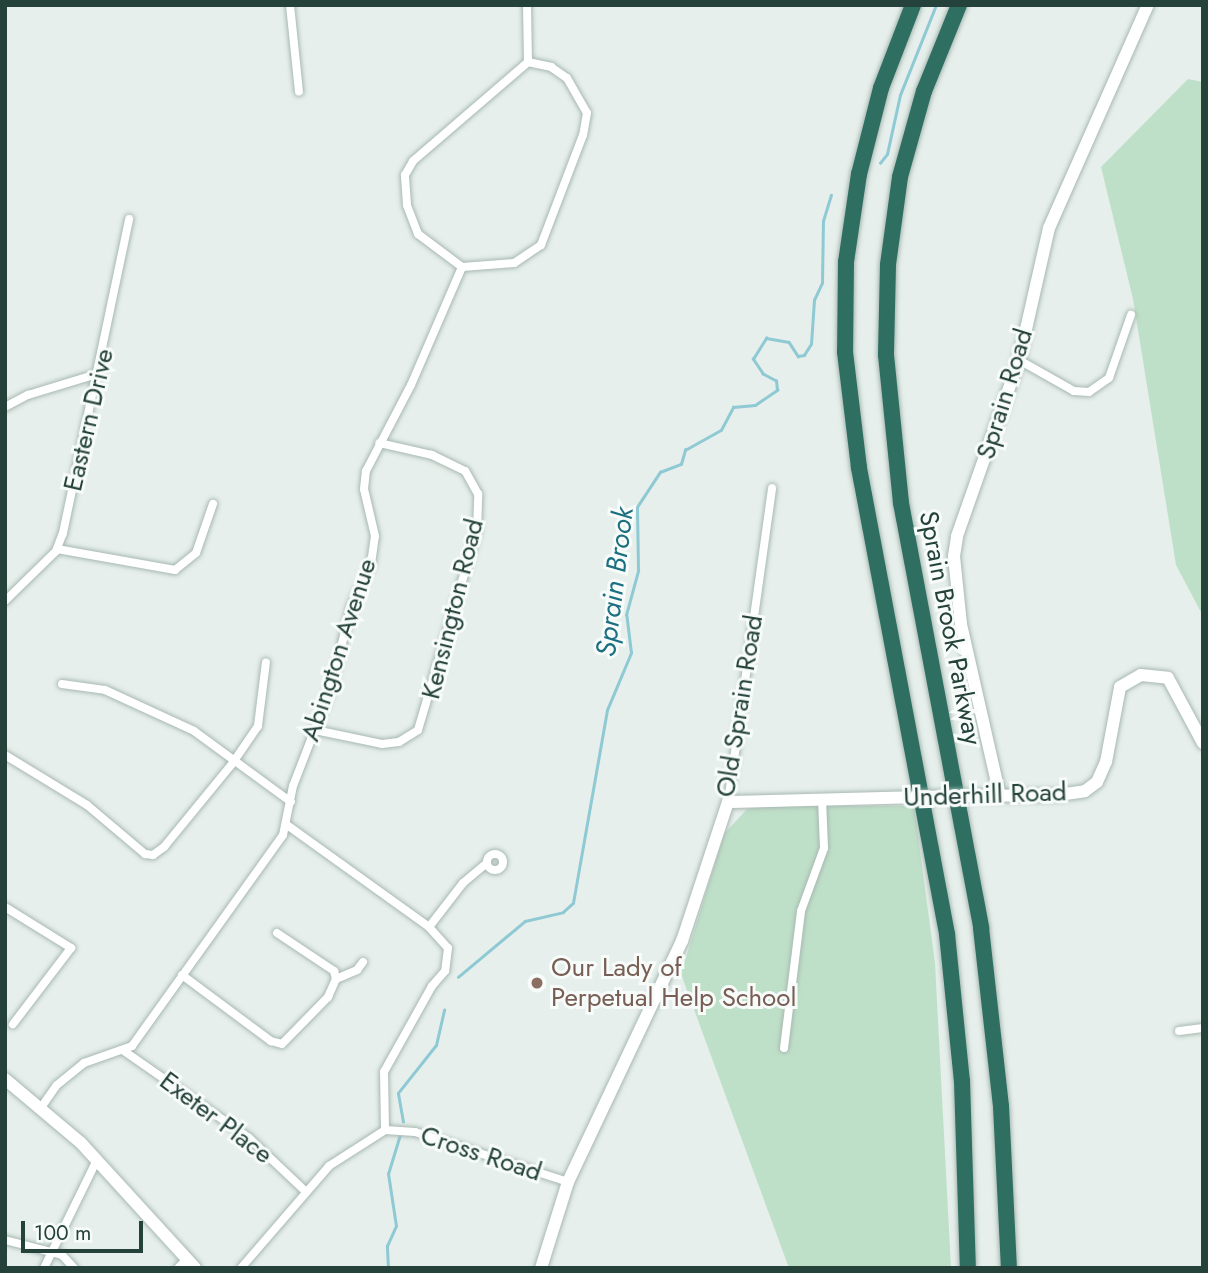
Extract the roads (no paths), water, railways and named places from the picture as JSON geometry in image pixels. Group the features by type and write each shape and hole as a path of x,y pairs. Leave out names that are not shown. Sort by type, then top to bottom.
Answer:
{"highway":[{"path":"913,5 881,88 859,174 846,262 845,352 859,468 946,924 962,1081 968,1268"},
{"name":"Sprain Brook Parkway","path":"959,5 924,91 900,177 888,265 886,355 904,523 981,928 1001,1106 1009,1268"}],"street":[{"path":"290,5 299,92"},
{"path":"527,5 528,62"},
{"name":"Sprain Road","path":"1000,796 961,624 954,556 1019,360 1049,228 1148,5"},
{"path":"528,62 551,67 567,78 586,113 583,135 541,245 514,263 462,267 418,234 407,205 405,175 412,161 528,62"},
{"name":"Eastern Drive","path":"57,549 100,373 130,219"},
{"name":"Abington Avenue","path":"287,825 291,802 331,688 351,607 371,564 374,536 364,489 379,443 411,385 462,267"},
{"path":"1019,360 1074,391 1089,392 1109,378 1131,316"},
{"path":"5,407 28,395 100,373"},
{"name":"Kensington Road","path":"315,730 382,744 412,737 418,730 477,531 478,494 465,471 432,455 379,443"},
{"name":"Old Sprain Road","path":"541,1268 568,1182 682,941 728,802 772,488"},
{"path":"5,601 57,549 176,570 196,553 213,504"},
{"path":"5,755 87,805 145,853 158,853 236,759 257,726 266,662"},
{"name":"Underhill Road","path":"728,802 1058,795 1085,790 1097,782 1106,762 1120,687 1141,675 1168,678 1203,743"},
{"path":"62,684 105,690 194,731 236,759 291,802"},
{"path":"784,1048 801,911 824,848 822,798"},
{"path":"40,1109 57,1085 83,1063 124,1051 182,975 287,825 429,927 448,948 445,971 432,986 384,1073 381,1106 385,1130"},
{"path":"429,927 463,883 486,864"},
{"path":"5,907 67,944 71,953 13,1024"},
{"path":"182,975 271,1041 282,1044 328,997 336,979 334,971 276,933"},
{"path":"336,979 357,970 363,962"},
{"path":"1179,1031 1203,1028"},
{"name":"Exeter Place","path":"124,1051 250,1138 304,1190"},
{"path":"5,1079 97,1160 187,1265"},
{"name":"Cross Road","path":"242,1268 304,1190 337,1159 385,1130 415,1132 568,1182"},
{"path":"44,1268 97,1160"},
{"path":"5,1240 52,1252 74,1268"}],"waterway":[{"name":"Sprain Brook","path":"880,163 887,154 900,95 936,5"},
{"name":"Sprain Brook","path":"458,977 525,921 563,912 573,903 607,710 631,653 626,615 638,571 637,507 660,472 681,464 685,450 721,430 733,407 755,405 777,390 776,381 763,374 753,359 766,338 789,342 798,356 804,355 811,344 814,300 822,283 823,221 831,195"},
{"name":"Sprain Brook","path":"403,1122 398,1093 436,1045 444,1010"},
{"name":"Sprain Brook","path":"388,1268 387,1246 396,1226 388,1174 399,1137"}],"place":[{"name":"Our Lady of Perpetual Help School","path":"537,983"}]}
